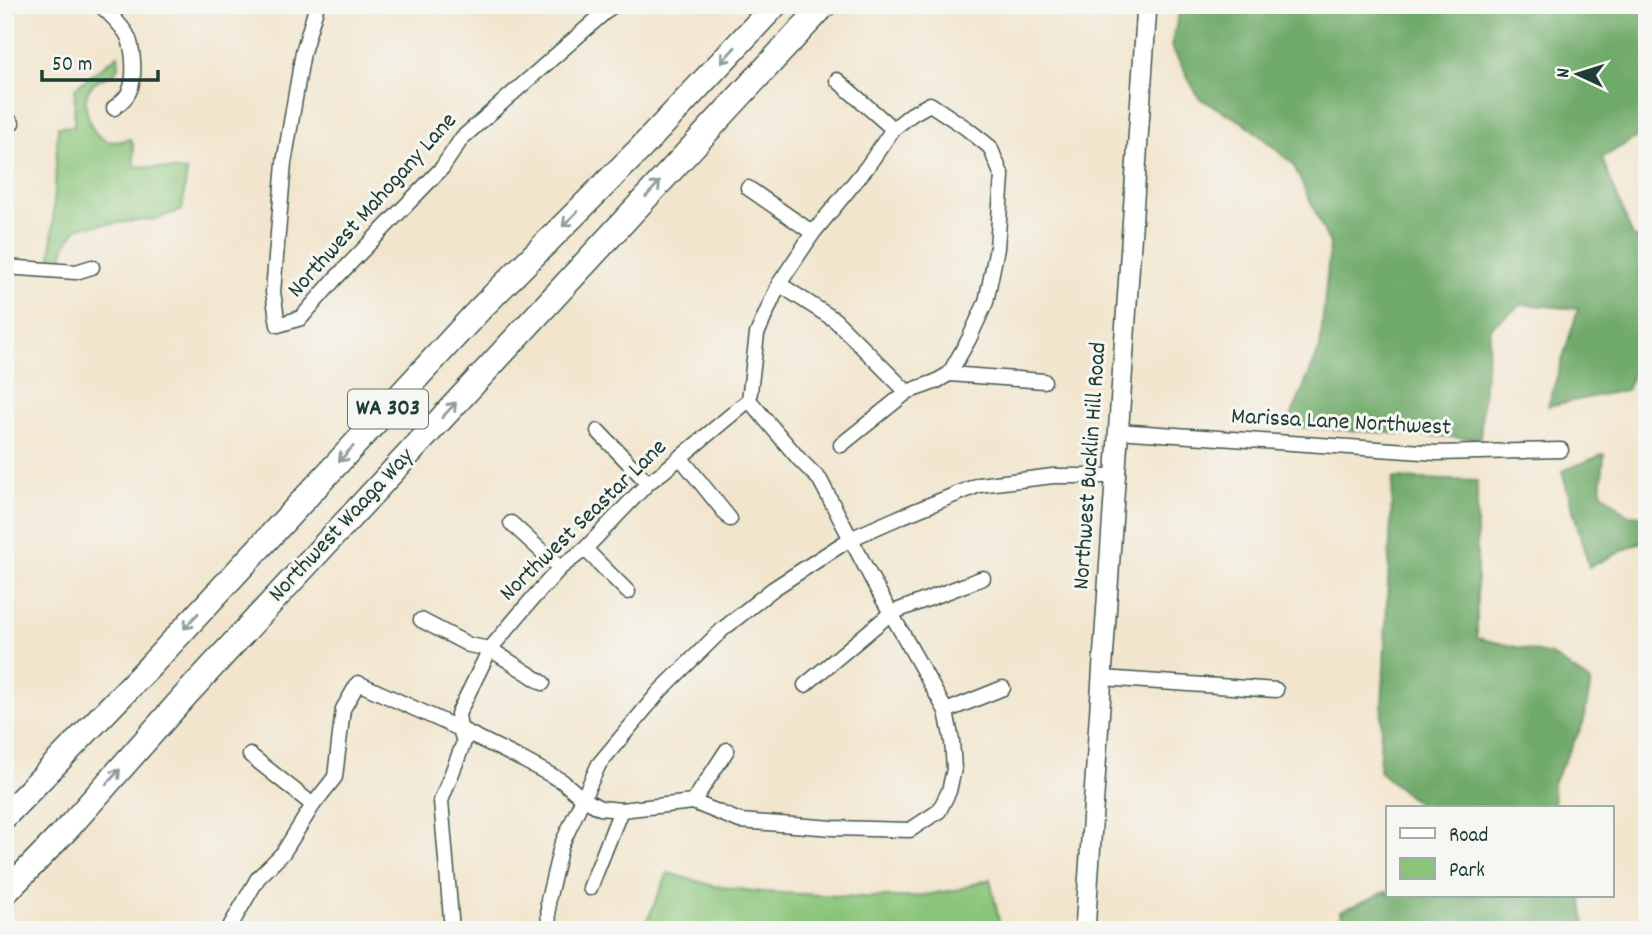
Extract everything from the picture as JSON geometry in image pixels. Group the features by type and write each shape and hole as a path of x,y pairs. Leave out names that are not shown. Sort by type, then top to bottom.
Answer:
{"highway":[{"name":"Northwest Waaga Way","path":"5,816 150,666 480,309 640,149 775,5"},
{"name":"Northwest Waaga Way","path":"5,893 68,828 193,687 824,5"},
{"path":"5,910 68,828"}],"main road":[{"name":"Northwest Bucklin Hill Road","path":"1085,930 1147,5"}],"street":[{"path":"100,5 128,36 132,54 133,80 129,92 114,108"},
{"name":"Northwest Mahogany Lane","path":"317,5 303,52 284,163 273,292 278,325 301,318 442,168 462,138 613,5"},
{"path":"837,80 893,129"},
{"path":"228,930 258,878 283,853 313,805 335,777 343,709 358,683 460,729 562,781 582,798 600,808 621,810 693,802 740,821 910,830 939,811 949,791 954,769 946,711 820,480 749,400 757,334 779,284 813,233 867,167 893,129 930,104 990,147 1002,176 997,248 986,302 949,374 907,393 841,445"},
{"path":"748,188 813,233"},
{"path":"5,267 76,272 92,267"},
{"path":"779,284 835,320 907,393"},
{"path":"949,374 1044,381"},
{"name":"Northwest Seastar Lane","path":"452,930 441,802 464,742 458,714 491,649 560,568 585,549 648,483 749,400"},
{"path":"598,431 648,483"},
{"name":"Marissa Lane Northwest","path":"1118,431 1437,453 1561,450"},
{"path":"680,457 730,519"},
{"path":"549,930 548,900 561,846 598,764 660,691 723,629 774,589 850,539 979,485 1053,476 1115,476"},
{"path":"511,523 560,568"},
{"path":"585,549 628,592"},
{"path":"806,685 891,613 983,578"},
{"path":"421,620 469,645 491,649 542,683"},
{"path":"1102,678 1276,690"},
{"path":"946,711 1003,688"},
{"path":"693,802 727,750"},
{"path":"250,755 313,805"},
{"path":"590,888 621,810"}],"green space":[{"path":"1181,5 1647,5 1647,131 1602,158 1633,237 1647,241 1647,327 1627,390 1548,406 1578,309 1522,304 1491,327 1480,439 1287,426 1320,348 1330,244 1293,164 1246,124 1199,98 1171,46"},
{"path":"118,55 119,66 113,75 98,80 87,94 86,108 91,126 97,135 106,141 131,139 136,166 187,171 182,210 156,219 79,227 67,243 62,262 51,261 58,126 74,127 75,88"},
{"path":"1604,454 1601,492 1628,515 1647,516 1647,539 1589,567 1562,471"},
{"path":"1393,478 1477,481 1477,638 1551,655 1591,682 1583,724 1553,783 1554,806 1421,806 1379,771"},
{"path":"668,873 714,886 762,892 859,897 911,897 956,890 990,879 1001,930 643,930"},
{"path":"1386,892 1386,897 1581,897 1585,923 1583,930 1343,930 1341,911"}]}
